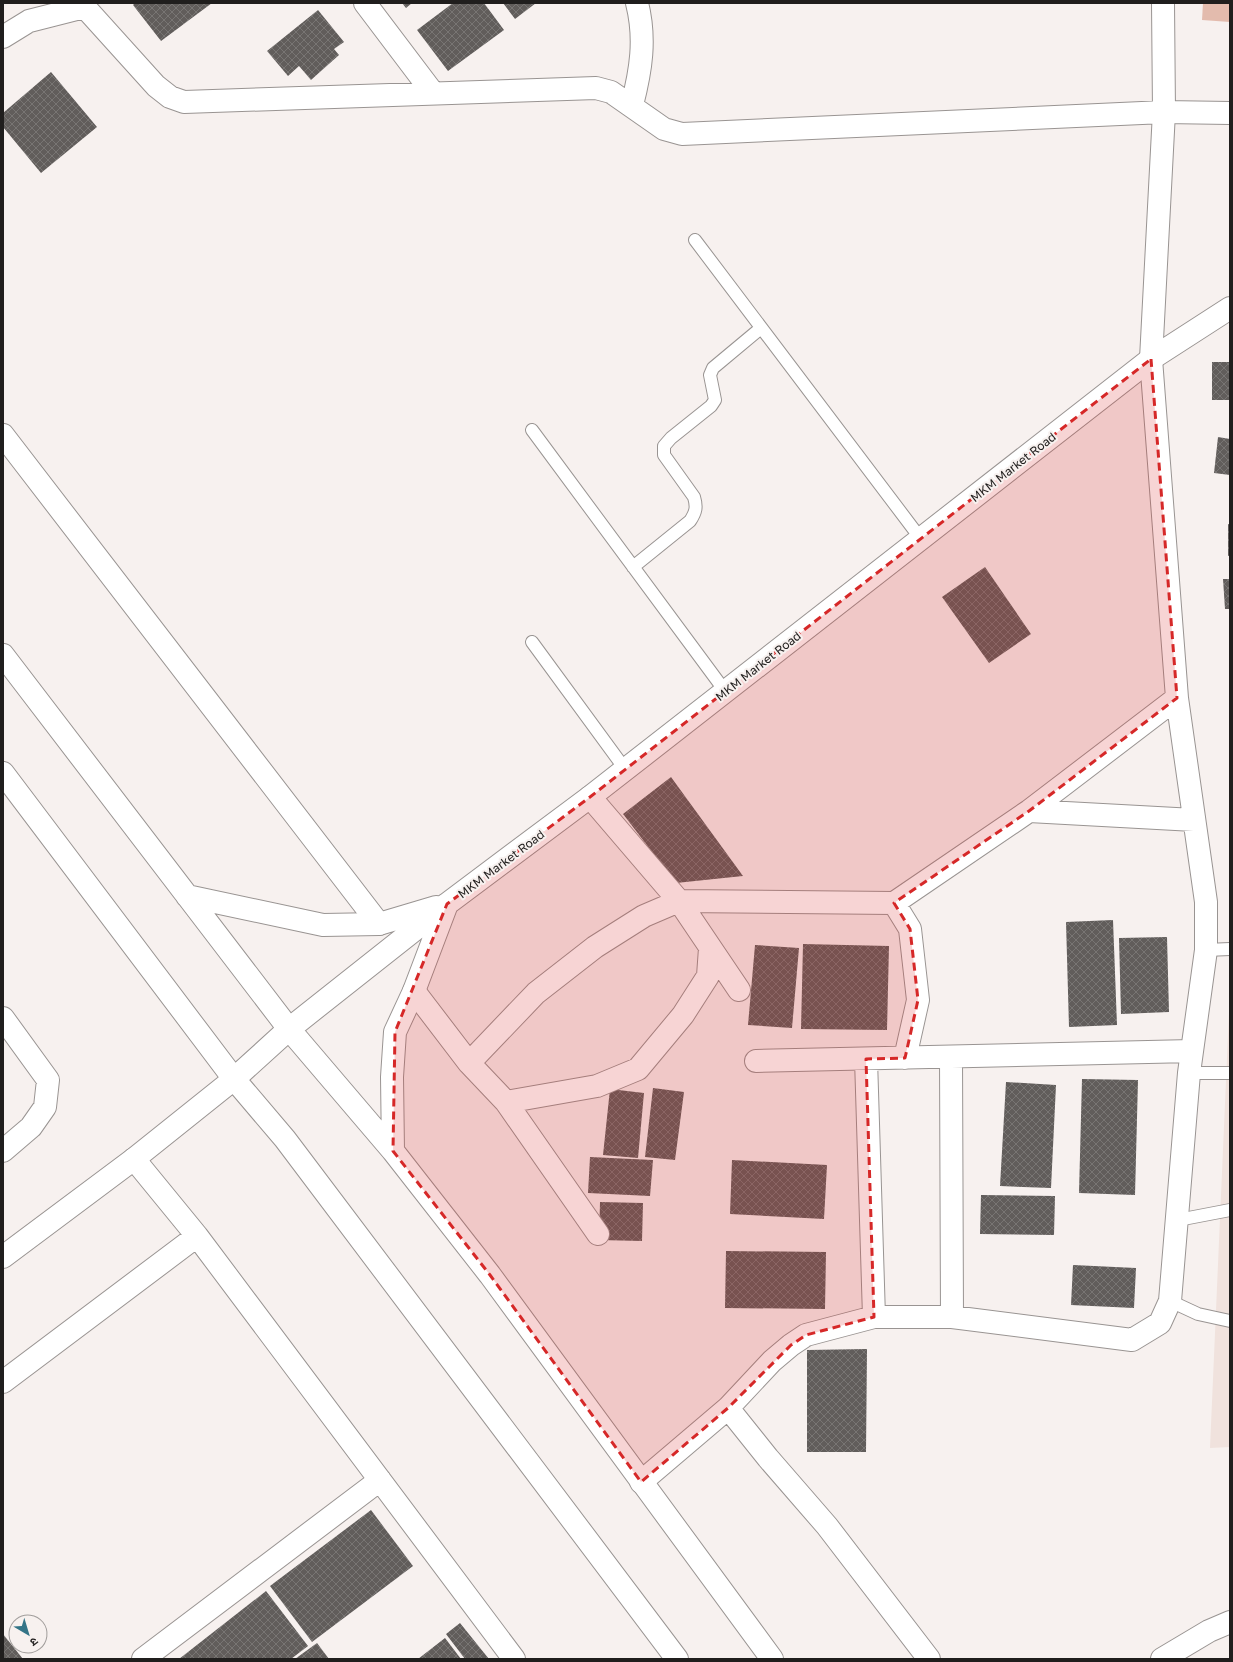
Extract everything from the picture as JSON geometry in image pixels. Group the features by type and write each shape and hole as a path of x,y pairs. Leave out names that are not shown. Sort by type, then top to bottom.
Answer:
{"street":[{"path":"365,3 433,94"},
{"path":"632,105 640,74 641,54 640,15 637,3"},
{"path":"641,1482 728,1408 772,1361 806,1335 874,1317 952,1317 1132,1340 1160,1323 1170,1301 1178,1220 1189,1073 1206,950 1206,902 1177,698 1151,359 1164,112 1163,3"},
{"path":"3,37 29,21 83,5 156,86 170,97 184,102 596,88 611,92 632,105 664,129 682,134 1164,112 1230,114"},
{"name":"MKM Market Road","path":"3,1257 134,1160 234,1079 289,1029 447,904 590,797 1151,359 1230,308"},
{"path":"3,435 379,924"},
{"path":"3,656 289,1029 393,1151 490,1275 772,1659"},
{"path":"469,1063 536,993 595,947 644,916 679,901 894,903 1029,811 1177,698"},
{"path":"3,772 234,1079 284,1139 677,1659"},
{"path":"590,797 679,901 739,990"},
{"path":"1029,811 1194,820"},
{"path":"187,896 323,926 379,924 447,904"},
{"path":"894,903 910,929 918,1000 905,1058"},
{"path":"393,1151 392,1077 395,1032 414,991 447,904"},
{"path":"506,1102 597,1086 638,1069 683,1015 708,976 710,948"},
{"path":"414,991 469,1063 506,1102 598,1234"},
{"path":"3,1018 48,1080 45,1107 31,1127 3,1151"},
{"path":"756,1061 1192,1052"},
{"path":"951,1057 952,1317"},
{"path":"866,1059 874,1317"},
{"path":"134,1160 197,1236 514,1659"},
{"path":"3,1382 197,1236"},
{"path":"728,1408 768,1458 828,1526 929,1659"},
{"path":"143,1659 380,1480"},
{"path":"1162,1659 1209,1631 1230,1622"}],"lane":[{"path":"695,240 921,539"},
{"path":"634,567 690,521 696,513 694,497 664,455 664,446 671,438 711,406 715,400 710,376 713,368 762,328"},
{"path":"532,430 725,691"},
{"path":"532,642 625,769"},
{"path":"1206,950 1230,949"},
{"path":"1189,1073 1230,1073"},
{"path":"1178,1220 1230,1210"},
{"path":"1170,1301 1198,1314 1230,1321"}],"highlighted area":[{"path":"1151,359 1177,698 1029,811 894,903 910,929 918,1000 905,1058 866,1059 874,1317 806,1335 791,1345 728,1408 641,1482 490,1275 393,1151 395,1032 447,904 590,797"}],"shaded area":[{"path":"1203,3 1230,3 1230,22 1202,20"},
{"path":"1230,989 1230,1447 1210,1448"}],"building":[{"path":"135,3 212,3 161,41 133,5"},
{"path":"402,3 412,3 406,8"},
{"path":"453,3 484,3 504,30 448,71 417,30"},
{"path":"503,3 536,3 515,19"},
{"path":"318,10 344,42 334,49 339,55 311,80 299,66 288,76 267,51"},
{"path":"51,72 97,127 41,173 3,127 3,113"},
{"path":"1212,362 1230,362 1230,400 1212,400"},
{"path":"1218,437 1230,439 1230,475 1214,473"},
{"path":"1228,524 1230,524 1230,556 1228,556"},
{"path":"985,567 1031,634 989,663 942,597"},
{"path":"1223,579 1230,579 1230,609 1225,609"},
{"path":"671,777 743,876 676,883 623,814"},
{"path":"1113,920 1117,1025 1069,1027 1066,922"},
{"path":"1167,937 1169,1012 1121,1014 1119,938"},
{"path":"803,944 889,946 887,1030 801,1029"},
{"path":"755,945 799,948 792,1028 748,1025"},
{"path":"1082,1079 1138,1080 1135,1195 1079,1193"},
{"path":"1006,1082 1056,1085 1051,1188 1000,1186"},
{"path":"653,1088 684,1092 675,1160 645,1157"},
{"path":"610,1089 644,1093 638,1158 603,1155"},
{"path":"590,1157 653,1160 650,1196 588,1193"},
{"path":"732,1160 827,1165 824,1219 730,1214"},
{"path":"981,1195 1055,1196 1054,1235 980,1234"},
{"path":"600,1202 643,1203 642,1241 599,1240"},
{"path":"726,1251 826,1252 825,1309 725,1308"},
{"path":"1073,1265 1136,1268 1134,1308 1071,1305"},
{"path":"867,1349 866,1452 807,1452 807,1350"},
{"path":"371,1510 413,1566 312,1642 270,1586"},
{"path":"266,1591 308,1646 291,1659 179,1659"},
{"path":"460,1623 489,1659 465,1659 446,1634"},
{"path":"3,1634 8,1640 8,1654 19,1654 23,1659 3,1659"},
{"path":"445,1638 461,1659 418,1659"},
{"path":"317,1643 329,1659 295,1659"}]}
